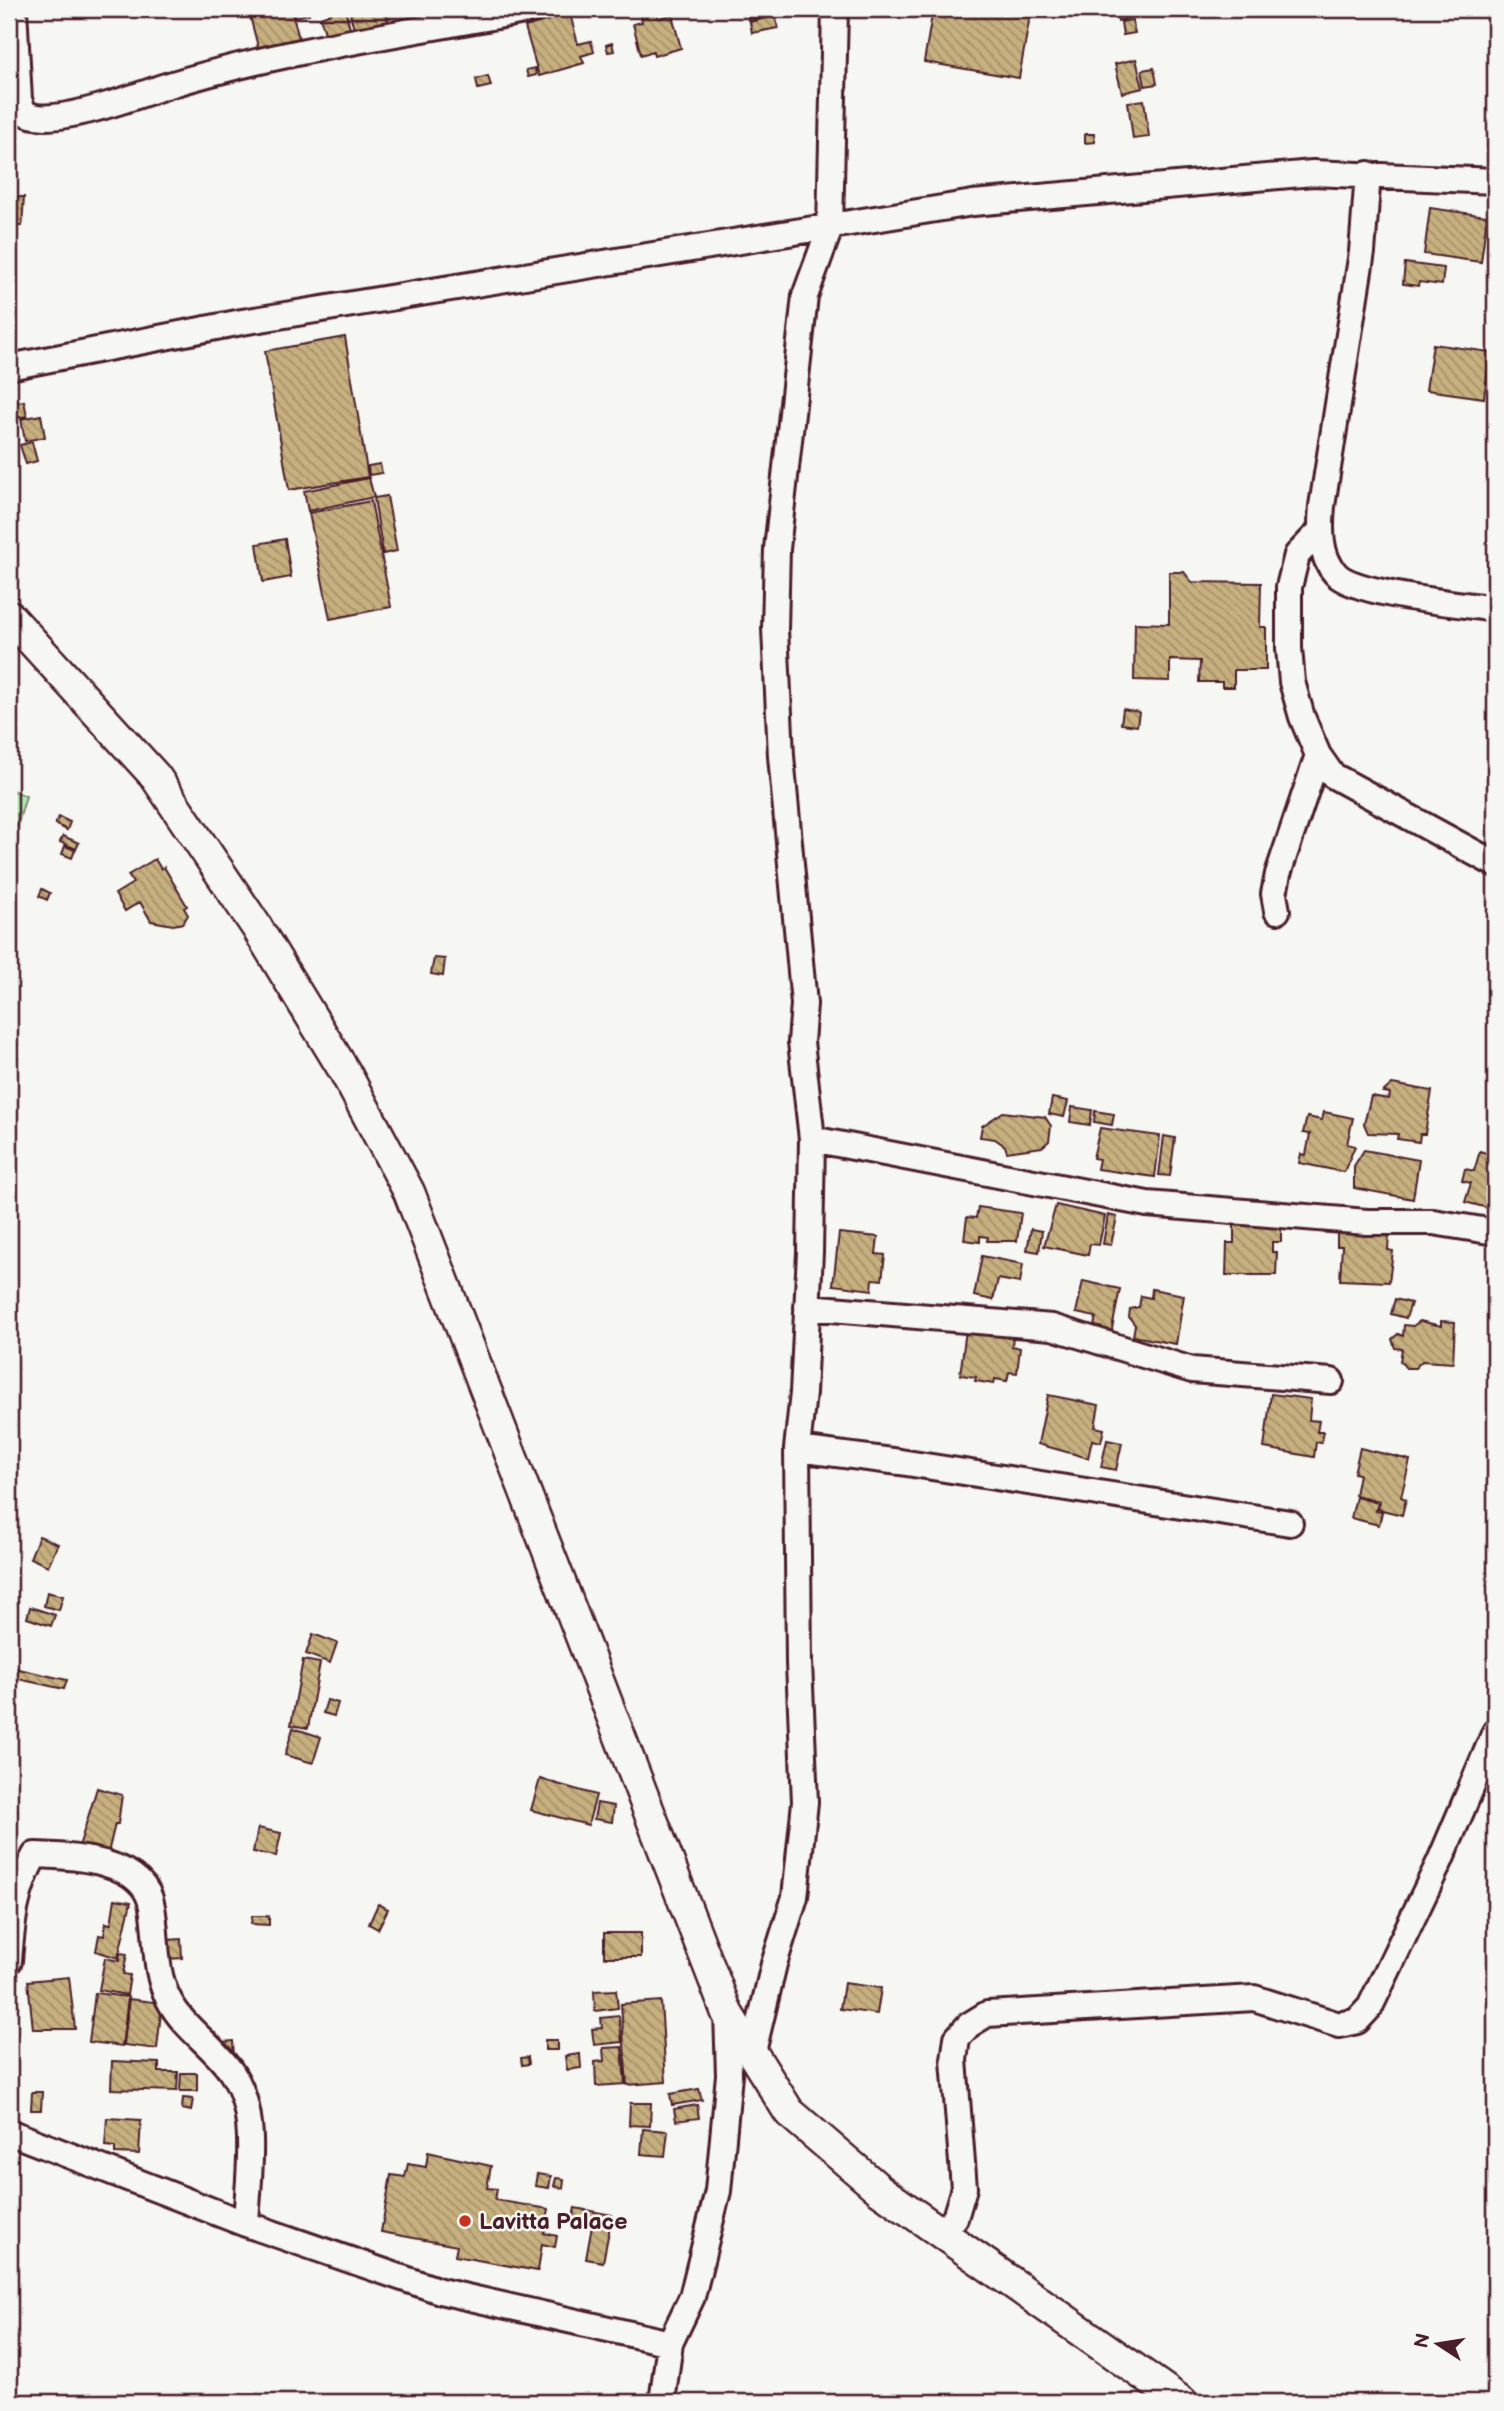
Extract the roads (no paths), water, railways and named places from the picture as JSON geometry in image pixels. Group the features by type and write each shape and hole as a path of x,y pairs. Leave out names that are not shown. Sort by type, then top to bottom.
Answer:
{"street":[{"path":"14,9 19,100 24,112 37,118 88,110 210,72 535,9"},
{"path":"752,2056 774,1964 795,1897 805,1802 799,1663 797,1449 803,1393 812,1139 802,1053 804,1004 781,757 775,629 777,550 805,296 830,228 835,9"},
{"path":"9,367 243,322 973,204 1145,186 1313,173 1495,181"},
{"path":"1368,174 1362,252 1329,456 1320,531 1325,557 1336,575 1360,587 1495,609"},
{"path":"1320,531 1297,555 1289,587 1292,682 1318,755 1332,775 1495,864"},
{"path":"9,615 155,775 256,926 345,1072 409,1192 726,2013 752,2056 789,2112 880,2190 1182,2402"},
{"path":"1277,911 1274,894 1284,849 1299,817 1318,755"},
{"path":"812,1139 1147,1204 1367,1222 1433,1222 1495,1232"},
{"path":"807,1307 1052,1327 1192,1370 1331,1381"},
{"path":"797,1449 900,1462 1290,1523"},
{"path":"940,2233 955,2218 964,2188 954,2060 957,2038 969,2025 987,2014 1254,1998 1339,2025 1357,2021 1370,2007 1440,1861 1495,1732"},
{"path":"9,1961 13,1906 23,1876 35,1855 65,1856 103,1864 125,1871 143,1888 152,1904 157,1972 170,2002 232,2072 242,2094 250,2128 246,2224"},
{"path":"662,2402 670,2343 692,2297 718,2191 729,2075 726,2013"},
{"path":"9,2132 246,2224 440,2291 670,2343"}],"place":[{"name":"Lavitta Palace","path":"465,2221"}]}
